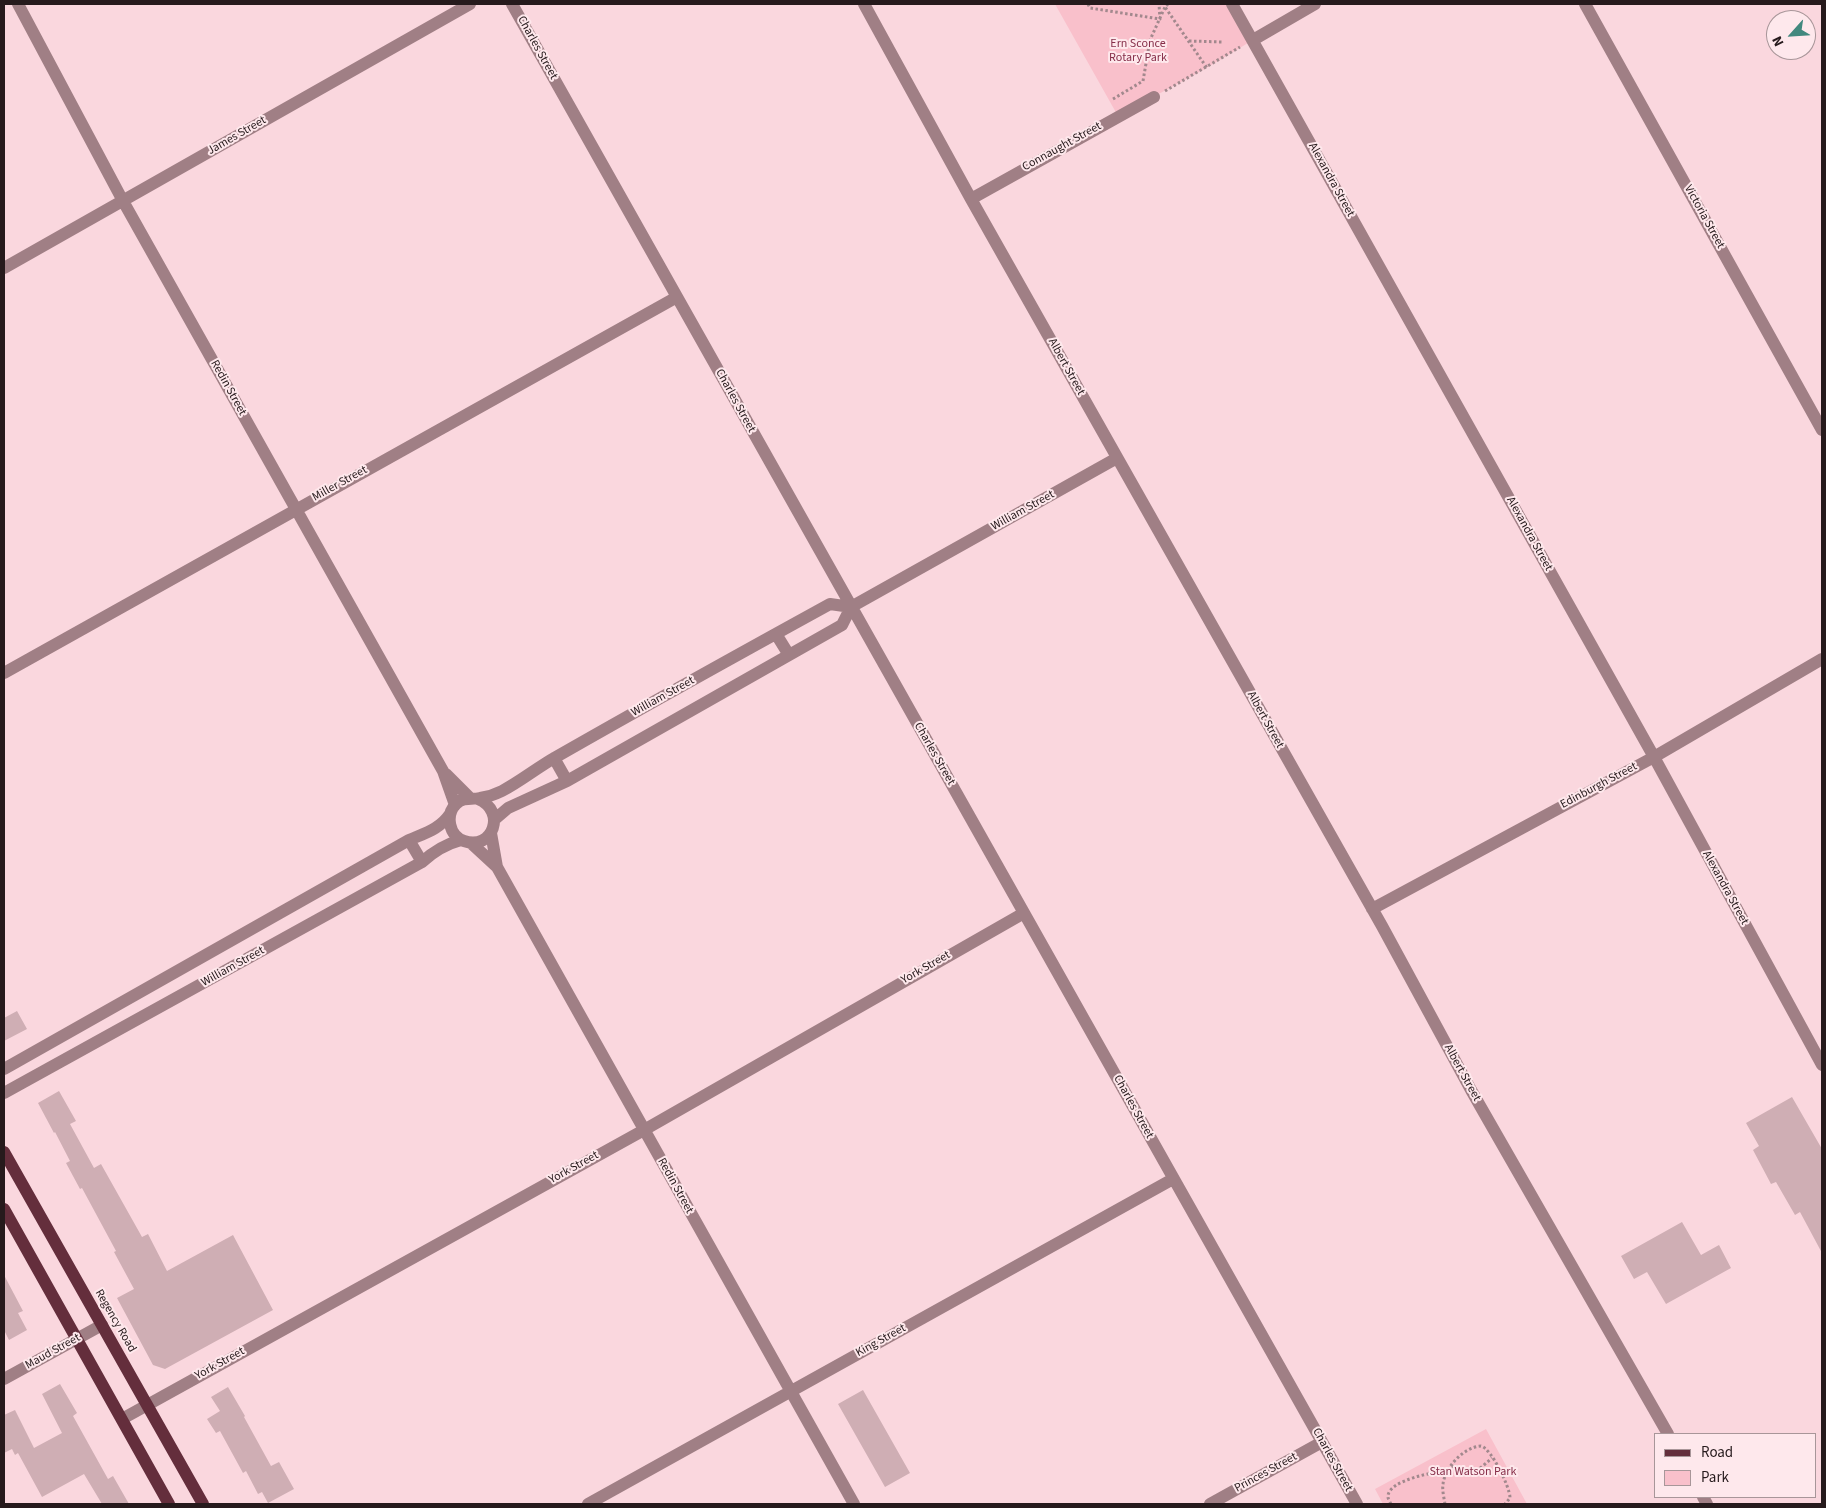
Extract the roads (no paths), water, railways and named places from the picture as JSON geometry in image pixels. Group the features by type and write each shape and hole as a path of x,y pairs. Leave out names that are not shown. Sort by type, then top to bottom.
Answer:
{"main road":[{"name":"Regency Road","path":"4,1152 203,1504"},
{"path":"4,1209 169,1504"}],"street":[{"name":"Redin Street","path":"18,4 123,201 443,771 453,810"},
{"name":"James Street","path":"4,268 470,4"},
{"name":"Charles Street","path":"512,4 1357,1504"},
{"name":"Albert Street","path":"864,4 971,199 1372,909 1471,1090 1667,1433"},
{"name":"Alexandra Street","path":"1232,4 1654,757 1822,1065"},
{"path":"1253,40 1316,4"},
{"name":"Victoria Street","path":"1585,4 1822,430"},
{"name":"Connaught Street","path":"971,199 1154,97"},
{"name":"Miller Street","path":"4,673 677,297"},
{"name":"William Street","path":"492,827 508,808 567,781 842,625 851,607 1117,458"},
{"name":"William Street","path":"474,798 500,792 554,758 830,604 851,607"},
{"path":"776,634 789,655"},
{"name":"Edinburgh Street","path":"1372,909 1654,757 1822,659"},
{"path":"554,758 567,781"},
{"name":"Redin Street","path":"443,771 474,798"},
{"path":"474,798 484,801 492,809 492,827 479,842 466,841 451,829 453,810 465,799 474,798"},
{"name":"William Street","path":"4,1069 409,840 432,830 444,822 453,810"},
{"name":"Redin Street","path":"492,827 497,867"},
{"path":"409,840 422,862"},
{"name":"Redin Street","path":"466,841 497,867 854,1504"},
{"name":"William Street","path":"9,1090 422,862 432,853 452,843 466,841"},
{"name":"York Street","path":"122,1419 644,1130 1024,913"},
{"path":"68,1033 79,1052"},
{"path":"4,1069 9,1090"},
{"name":"King Street","path":"588,1504 1173,1179"},
{"name":"Maud Street","path":"4,1379 102,1325"},
{"name":"Princes Street","path":"1210,1504 1322,1442"}],"park label":[{"name":"Ern Sconce Rotary Park","path":"1138,51"},
{"name":"Stan Watson Park","path":"1473,1472"}]}
